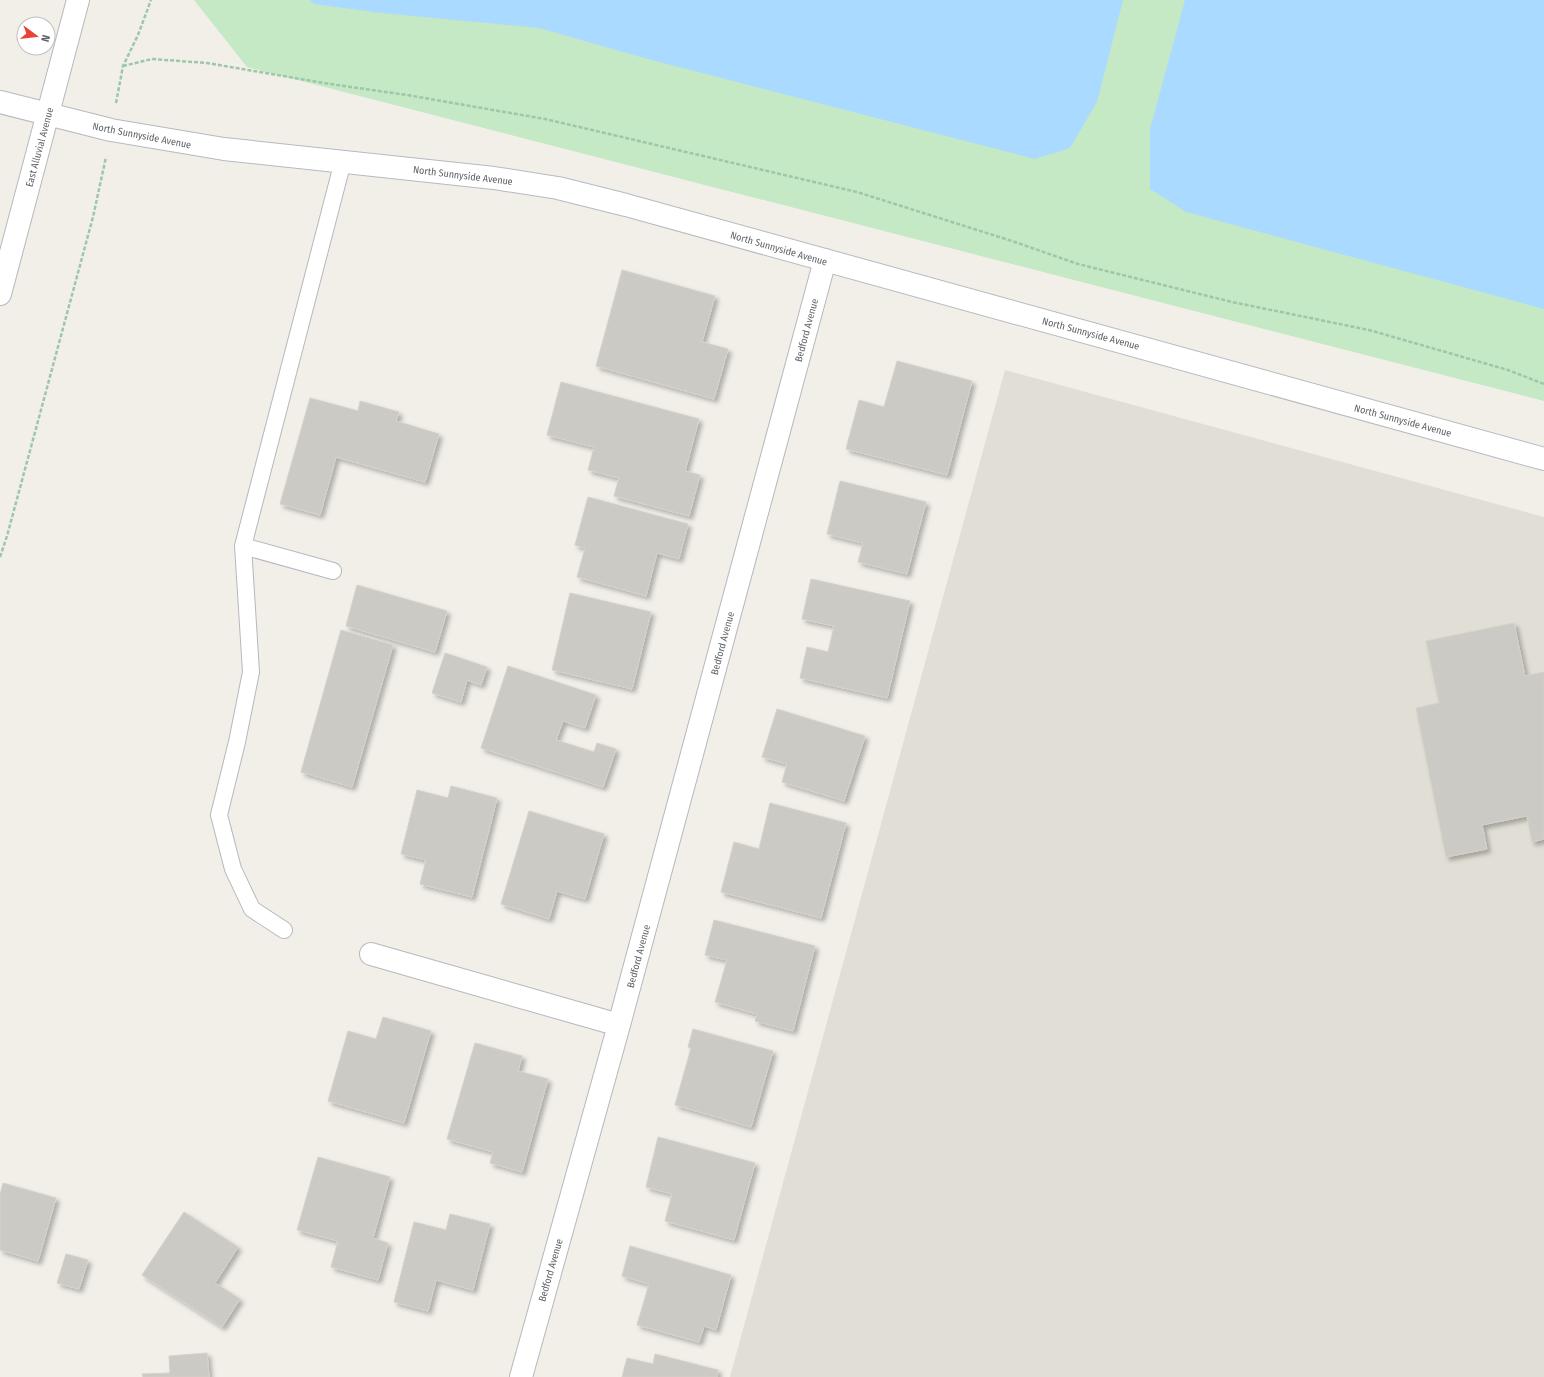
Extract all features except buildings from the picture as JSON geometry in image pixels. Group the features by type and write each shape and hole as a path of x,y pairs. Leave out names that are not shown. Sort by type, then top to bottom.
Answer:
{"street":[{"name":"East Alluvial Avenue","path":"0,294 78,0"},
{"name":"North Sunnyside Avenue","path":"0,102 111,130 224,149 494,178 558,188 626,205 1544,459"},
{"name":"Bedford Avenue","path":"521,1377 619,1025 825,260"},
{"path":"371,954 619,1025"}],"lane":[{"path":"284,930 252,908 233,869 219,815 237,742 251,672 243,546 343,161"},
{"path":"243,546 333,571"}],"path":[{"path":"151,0 138,35 123,66 152,59 207,63 545,119 857,192 1012,241 1078,264 1232,302 1369,330 1508,370 1544,384"},
{"path":"0,557 7,536 98,194"}],"shaded area":[{"path":"1005,370 1544,517 1544,1377 730,1377"}],"green space":[{"path":"194,0 1544,0 1544,401 247,67"}],"water":[{"path":"310,0 1123,0 1097,102 1070,148 1035,159 644,58 539,28 382,13 314,4"},
{"path":"1185,0 1544,0 1544,309 1186,212 1150,189 1150,129"}]}
